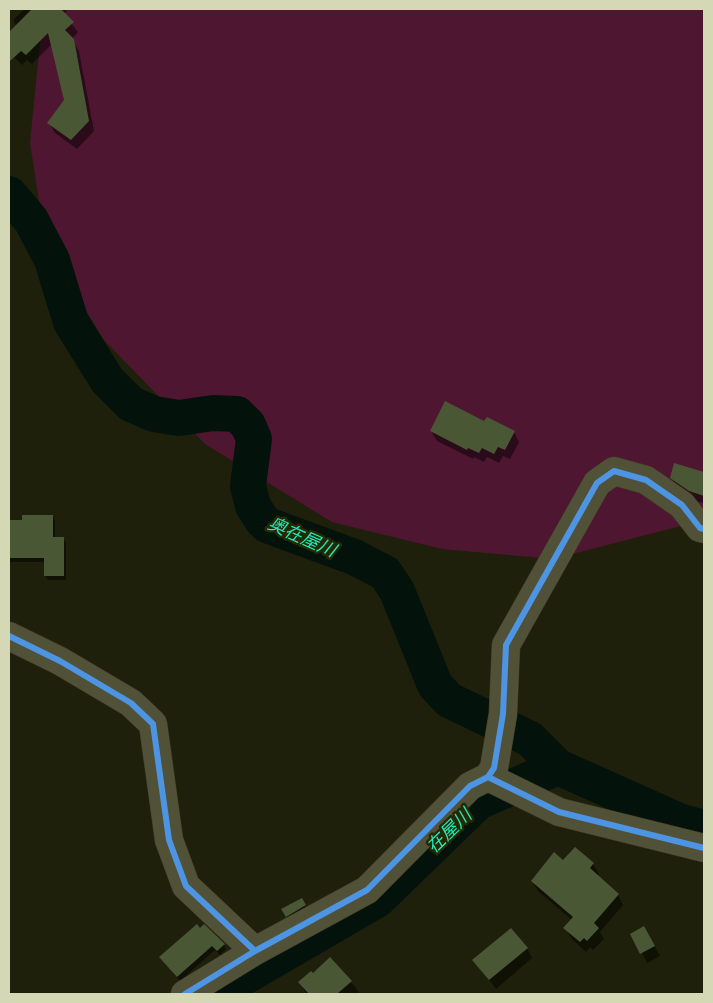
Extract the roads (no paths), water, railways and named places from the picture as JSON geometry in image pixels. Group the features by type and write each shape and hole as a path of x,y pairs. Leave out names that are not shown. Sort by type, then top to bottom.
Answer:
{"street":[{"path":"493,779 501,725 506,644 597,483 614,471 646,480 682,505 700,528 704,529"},
{"path":"9,636 60,661 131,703 153,724 169,840 186,886 255,951"},
{"path":"186,994 255,951 367,890 470,786 493,779 526,798 559,812 704,848"}],"waterway":[{"name":"奥在屋川","path":"9,194 31,220 52,260 71,322 107,380 131,404 154,414 179,418 213,413 237,414 248,425 254,439 248,486 253,506 262,520 267,525 354,557 385,573 397,591 435,685 449,700 530,739 558,767 679,821 704,828"},
{"name":"在屋川","path":"215,994 377,900 478,802 558,767"}]}
